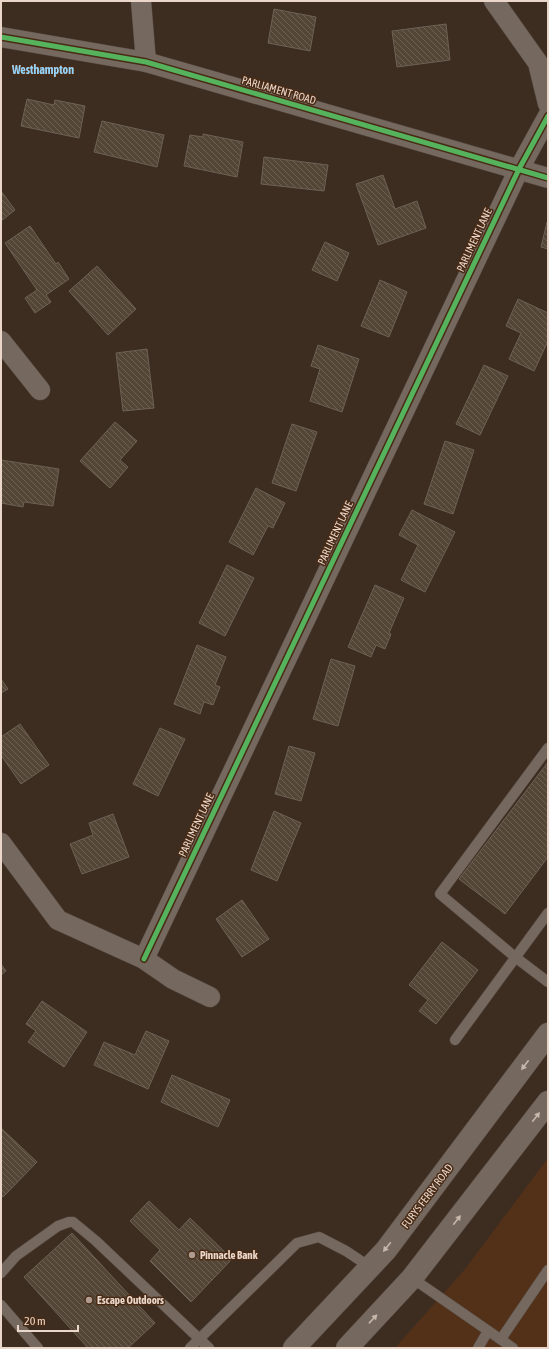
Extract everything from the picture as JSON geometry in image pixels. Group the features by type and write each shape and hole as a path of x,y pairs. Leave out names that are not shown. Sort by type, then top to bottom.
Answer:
{"main road":[{"name":"FURYS FERRY ROAD","path":"294,1348 386,1250 548,1034"},
{"path":"347,1348 412,1278 548,1102"}],"street":[{"path":"141,1 146,62"},
{"path":"494,1 538,62 548,104"},
{"name":"PARLIAMENT ROAD","path":"1,37 146,62 548,178"},
{"name":"PARLIMENT LANE","path":"144,959 519,169 548,116"},
{"path":"1,341 40,390"},
{"path":"1,843 58,920 144,959 173,979 210,997"}],"lane":[{"path":"548,748 440,894 515,957 548,982"},
{"path":"455,1040 548,913"},
{"path":"1,1273 16,1256 58,1226 69,1222 74,1222 209,1348"},
{"path":"190,1348 297,1243 319,1237 346,1251 370,1267"},
{"path":"501,1339 548,1270"},
{"path":"412,1278 513,1348"},
{"path":"1,1304 38,1348"},
{"path":"478,1348 488,1331"}],"shaded area":[{"path":"548,1158 548,1348 395,1348 465,1269"}],"building":[{"path":"274,9 316,17 310,51 268,43"},
{"path":"446,24 450,60 397,67 392,31"},
{"path":"27,99 54,105 55,100 85,106 79,138 21,126"},
{"path":"102,121 164,135 157,167 94,152"},
{"path":"203,134 243,142 237,177 184,166 190,135 203,137"},
{"path":"264,157 328,165 324,191 261,184"},
{"path":"383,175 395,209 417,201 426,228 378,245 356,184"},
{"path":"1,191 15,210 1,221"},
{"path":"548,222 548,249 541,247"},
{"path":"30,226 56,264 58,262 69,279 46,295 51,302 35,313 25,298 37,290 5,243"},
{"path":"325,242 349,253 337,281 312,270"},
{"path":"97,266 136,309 108,335 69,291"},
{"path":"380,280 407,292 389,337 361,326"},
{"path":"518,299 548,313 548,341 534,371 509,359 521,333 506,326"},
{"path":"318,345 359,359 342,412 310,401 320,369 311,366"},
{"path":"147,349 154,408 123,411 116,353"},
{"path":"484,365 508,376 480,435 456,424"},
{"path":"115,422 137,441 120,460 128,467 110,488 80,461"},
{"path":"292,424 317,432 296,491 272,483"},
{"path":"445,441 474,450 453,514 424,504"},
{"path":"1,460 59,469 53,506 24,502 23,507 1,503"},
{"path":"256,488 285,503 273,528 268,526 253,555 229,542"},
{"path":"412,510 455,532 425,592 401,580 418,545 399,535"},
{"path":"227,565 254,578 225,636 199,623"},
{"path":"375,585 404,598 389,633 391,634 385,649 376,645 371,657 348,647"},
{"path":"197,645 226,657 215,685 220,687 213,705 204,702 200,714 174,704"},
{"path":"331,659 355,666 338,726 313,719"},
{"path":"1,679 8,689 1,693"},
{"path":"20,724 49,765 21,784 1,755 1,737"},
{"path":"160,728 185,739 158,796 133,784"},
{"path":"289,746 315,753 301,801 275,794"},
{"path":"548,762 548,857 505,914 459,879"},
{"path":"274,811 301,823 277,881 251,870"},
{"path":"113,814 129,857 82,874 70,844 93,835 89,823"},
{"path":"242,900 269,939 242,957 216,919"},
{"path":"442,942 478,970 436,1024 419,1011 428,1000 409,985"},
{"path":"1,964 6,971 1,975"},
{"path":"42,1001 87,1032 64,1067 28,1042 36,1031 26,1024"},
{"path":"146,1031 169,1041 148,1089 94,1065 104,1042 135,1055"},
{"path":"172,1075 230,1100 218,1127 161,1102"},
{"path":"1,1128 37,1162 3,1197 1,1194"},
{"name":"Pinnacle Bank","path":"149,1201 179,1230 190,1218 232,1259 191,1302 150,1261 160,1250 130,1221"},
{"name":"Escape Outdoors","path":"72,1233 155,1323 128,1348 88,1348 24,1277"}],"cycle path":[{"path":"1,37 146,62 548,178"},
{"path":"144,959 519,169 548,116"}],"place":[{"name":"Pinnacle Bank","path":"192,1255"},
{"name":"Escape Outdoors","path":"89,1300"}],"district":[{"name":"Westhampton","path":"43,70"}]}
